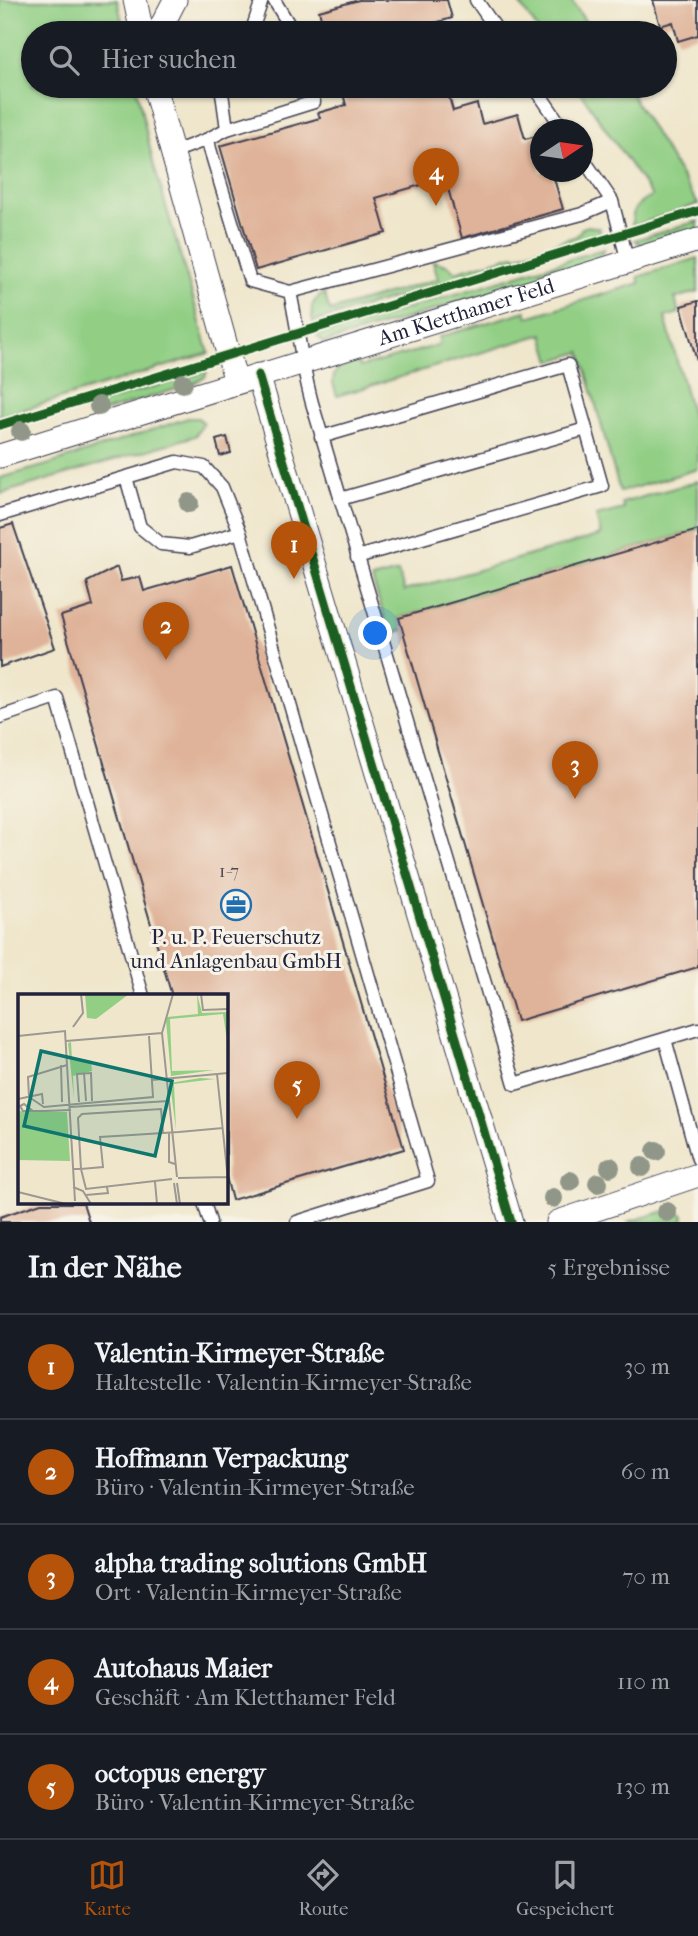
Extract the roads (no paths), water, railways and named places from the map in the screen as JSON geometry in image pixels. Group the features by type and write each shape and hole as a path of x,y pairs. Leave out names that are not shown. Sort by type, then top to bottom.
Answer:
{"street":[{"path":"135,0 139,21"},
{"path":"164,21 175,0"},
{"path":"157,98 171,153 247,378 510,1222"},
{"name":"Am Kletthamer Feld","path":"0,456 698,240"},
{"path":"558,1222 698,1175"}],"lane":[{"path":"255,21 262,0"},
{"path":"274,0 287,21"},
{"path":"476,0 491,21"},
{"path":"223,98 228,129"},
{"path":"171,153 228,129 314,102 313,98"},
{"path":"542,98 556,119"},
{"path":"208,139 250,281 290,292 582,214 612,201"},
{"path":"593,172 612,201 628,262"},
{"path":"290,292 299,333 301,362 321,437 515,1084 698,1030"},
{"path":"321,437 568,365 603,486 358,557"},
{"path":"340,499 586,429"},
{"path":"0,515 177,462 204,467 222,487 240,532 428,1181 297,1222"},
{"path":"126,477 140,527 162,544 190,547 240,532"},
{"path":"0,717 57,698 142,994"},
{"path":"665,1040 698,1159"},
{"path":"204,1204 210,1222"}],"place":[{"name":"Autohaus Maier","path":"436,206"},
{"name":"Valentin-Kirmeyer-Straße","path":"294,579"},
{"name":"Hoffmann Verpackung","path":"166,660"},
{"name":"alpha trading solutions GmbH","path":"575,799"},
{"name":"P. u. P. Feuerschutz und Anlagenbau GmbH","path":"236,905"},
{"name":"octopus energy","path":"297,1119"}]}
